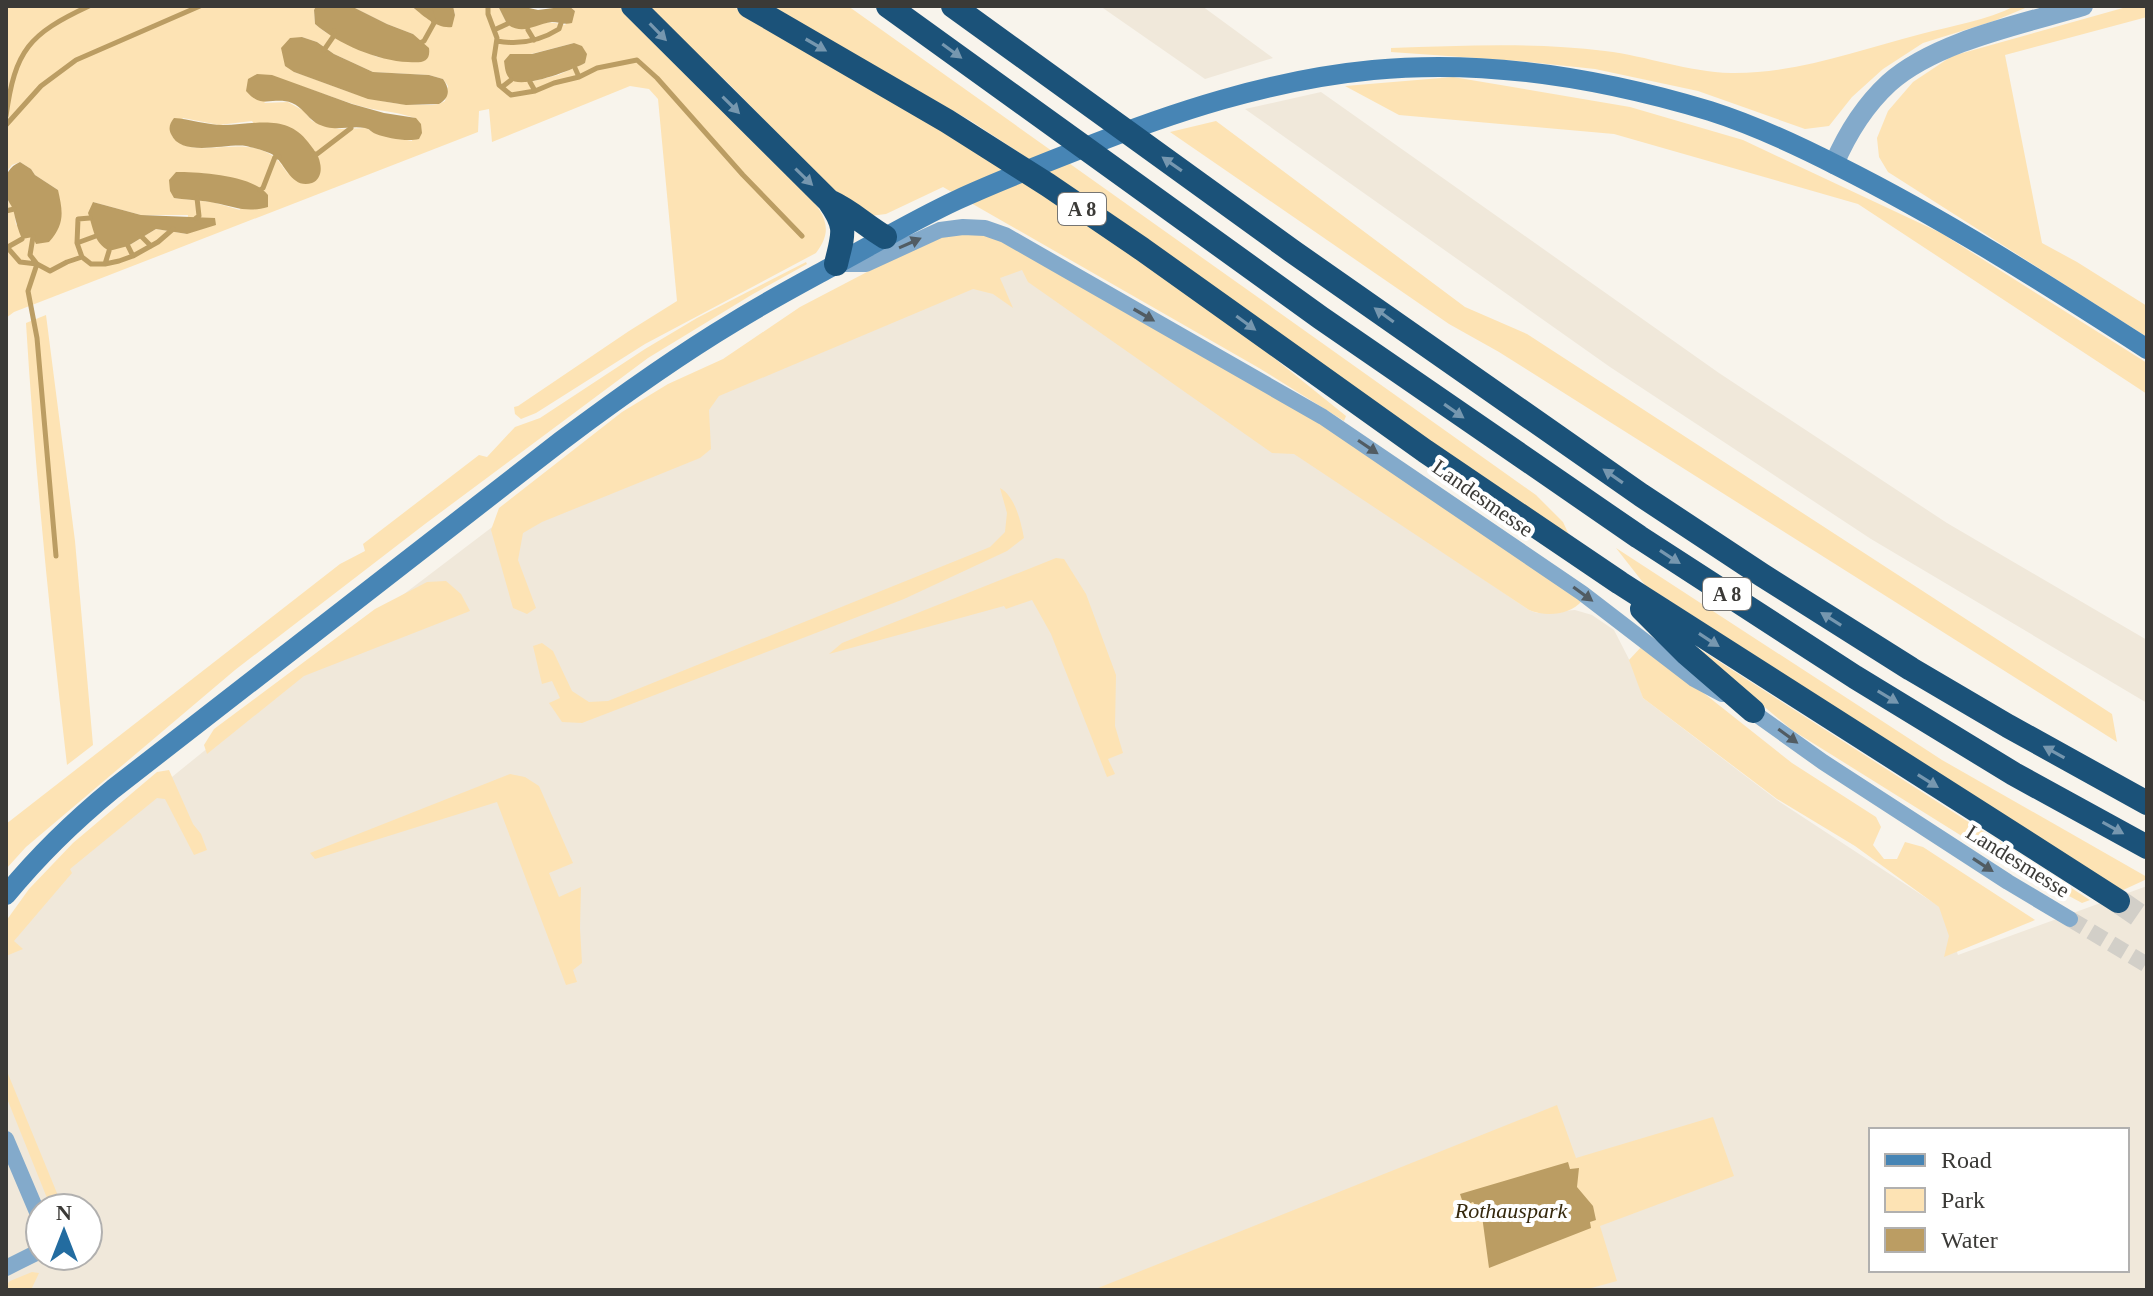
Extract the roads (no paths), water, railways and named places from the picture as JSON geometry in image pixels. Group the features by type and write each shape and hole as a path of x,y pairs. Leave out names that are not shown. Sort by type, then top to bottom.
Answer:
{"highway":[{"path":"633,6 829,201 842,224 843,234 836,264"},
{"name":"A 8","path":"749,6 947,121 1048,185 1425,451 1620,583"},
{"name":"A 8","path":"888,6 1321,318 1639,537 1855,677 2001,766 2147,847"},
{"name":"A 8","path":"953,6 1292,251 1653,503 1911,669 2147,803"},
{"path":"829,201 849,210 864,225 885,237"},
{"path":"1620,583 1687,654 1753,711"},
{"path":"1620,583 2118,901"}],"main road":[{"path":"6,895 53,842 113,789 561,441 617,399 731,323 958,200 1115,135 1258,89 1375,70 1478,67 1603,84 1713,112 1789,142 1895,194 2026,271 2147,349"}],"street":[{"path":"1834,164 1852,128 1867,108 1889,83 1908,69 1931,55 1964,42 2083,6"},
{"name":"Landesmesse","path":"836,264 866,264 940,230 985,228 1005,235 1323,417 1582,593 1694,679 1753,711 1823,762 2070,919"},
{"path":"6,1139 29,1192"},
{"path":"6,1268 24,1259"}],"water":[{"path":"316,6 351,6 413,34 429,48 428,57 421,62 396,61 359,50 315,24"},
{"path":"411,6 453,6 455,15 452,27 435,24"},
{"path":"498,6 538,10 569,6 575,11 572,23 552,22 519,29 507,24"},
{"path":"302,37 373,72 429,75 443,79 447,96 439,104 406,105 368,99 294,72 285,66 281,48 290,38"},
{"path":"574,43 582,46 587,54 585,63 547,78 525,82 516,82 507,75 504,61 510,54 532,54"},
{"path":"257,74 272,75 384,113 416,118 421,124 422,133 419,139 403,140 365,128 323,126 292,103 252,97 246,91 248,79"},
{"path":"174,118 217,125 269,123 290,127 316,152 320,175 312,183 299,183 275,156 246,146 184,146 170,132"},
{"path":"20,162 58,190 61,218 49,242 36,244 33,237 22,239 19,232 5,184 9,171"},
{"path":"176,172 225,176 251,183 268,195 268,207 247,209 174,198 169,180"},
{"path":"93,202 141,215 215,218 216,225 187,234 156,229 128,246 109,251 93,230 88,213"},
{"path":"1568,1162 1570,1169 1579,1168 1577,1187 1593,1206 1596,1220 1590,1222 1591,1228 1489,1268 1482,1216 1473,1202 1464,1206 1460,1194"}],"waterway":[{"path":"6,116 14,75 28,47 52,26 89,6"},
{"path":"6,125 41,86 76,60 200,6"},
{"path":"420,43 434,23 429,6"},
{"path":"488,6 497,38 494,58 499,85 511,95 535,91 597,68 637,60 802,236"},
{"path":"497,41 537,39 559,29 561,23"},
{"path":"494,30 507,24"},
{"path":"528,30 534,40"},
{"path":"324,50 334,31"},
{"path":"575,68 579,77"},
{"path":"502,87 511,80"},
{"path":"530,82 535,91"},
{"path":"313,154 351,128"},
{"path":"260,190 275,157 279,157"},
{"path":"196,218 199,216 197,198"},
{"path":"6,211 14,209"},
{"path":"77,243 78,219 90,218"},
{"path":"6,246 20,262 37,264 50,271 82,257 91,264 119,261 158,242 173,229"},
{"path":"82,257 77,243 96,236"},
{"path":"33,237 30,255 37,264 28,291 37,338 56,556"},
{"path":"142,237 151,246"},
{"path":"6,248 22,239"},
{"path":"128,246 133,256"},
{"path":"105,264 109,251"}],"tunnel":[{"path":"2118,901 2147,921"},
{"path":"2070,919 2147,965"}],"park label":[{"name":"Rothauspark","path":"1511,1210"}]}
